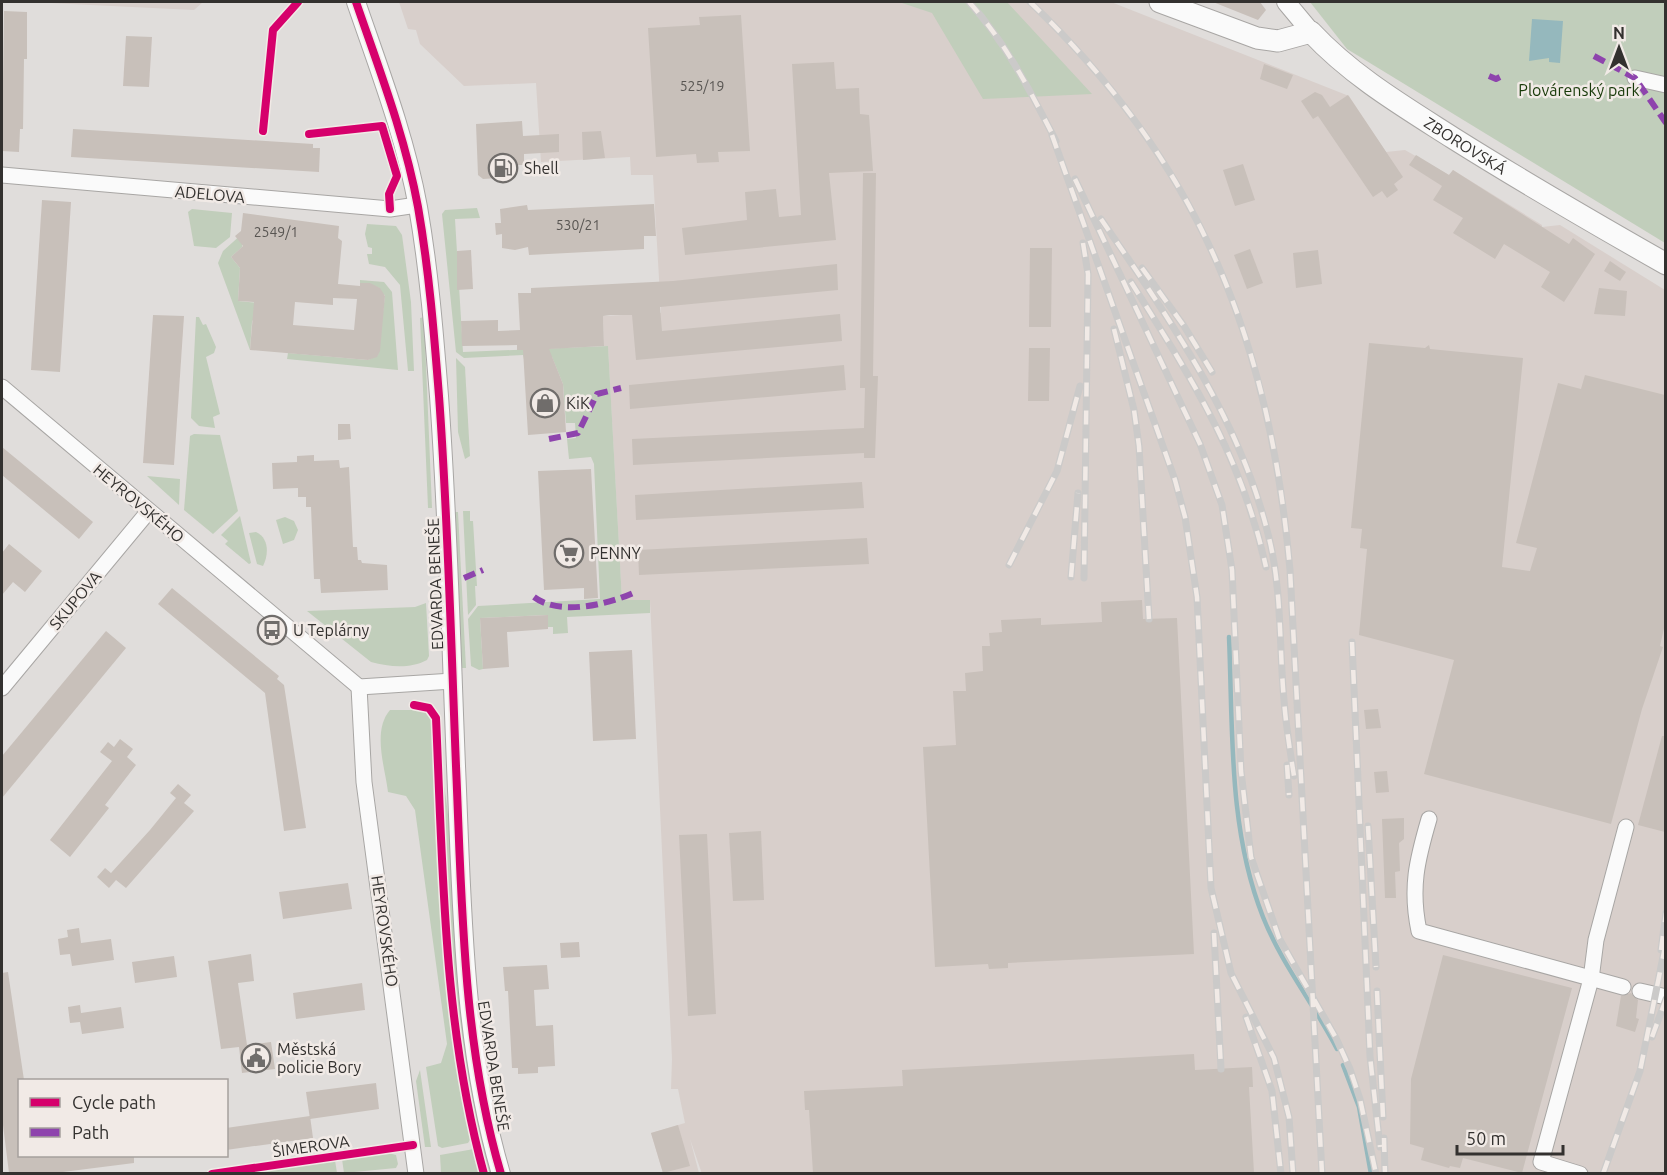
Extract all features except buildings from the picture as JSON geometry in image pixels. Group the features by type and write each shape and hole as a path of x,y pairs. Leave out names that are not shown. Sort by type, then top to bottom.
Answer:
{"main road":[{"path":"1160,2 1257,38 1278,41 1311,32"},
{"name":"ZBOROVSKÁ","path":"1311,32 1329,52 1377,90 1520,180 1665,264"}],"street":[{"name":"EDVARDA BENEŠE","path":"356,2 395,115 417,205 433,315 445,470 462,905 471,1019 488,1130 501,1173"},
{"name":"ZBOROVSKÁ","path":"1286,2 1311,32"},
{"path":"1635,78 1665,85"},
{"name":"ADELOVA","path":"2,176 390,209 417,205"},
{"name":"HEYROVSKÉHO","path":"2,387 147,512 248,592 359,687 364,783 416,1173"},
{"name":"SKUPOVA","path":"2,688 147,512"},
{"path":"359,687 453,681"},
{"path":"1429,819 1414,875 1415,909 1419,931 1623,987"},
{"path":"1580,1173 1541,1162 1591,980 1596,940 1626,827"},
{"path":"1640,991 1665,997"}],"shaded area":[{"path":"29,2 203,2 194,10"},
{"path":"399,2 1111,2 1349,96 1386,152 1405,150 1449,175 1453,170 1542,227 1560,225 1665,290 1665,1173 702,1174 690,1139 699,1173 663,1173 651,1133 685,1123 678,1089 671,1089 672,1059 650,601 622,601 608,347 604,346 603,316 661,313 653,175 631,175 630,157 541,162 536,83 464,86 420,44 416,30 408,29"}],"green space":[{"path":"899,2 1007,2 1092,94 983,99 932,13"},
{"name":"Plovárenský park","path":"1310,2 1665,2 1665,243 1347,49"},
{"path":"477,208 480,218 455,219 463,352 608,346 622,600 650,600 650,613 567,617 568,633 553,634 553,627 548,627 547,615 480,618 483,669 479,670 471,666 468,619 478,606 600,599 594,464 591,457 569,459 567,439 576,438 575,423 566,423 563,384 552,357 524,359 523,355 464,358 456,352 442,214 445,210"},
{"path":"192,209 232,213 230,237 216,248 194,246 188,212"},
{"path":"367,224 396,226 402,235 411,302 414,371 408,371 400,285 385,267 369,264 367,254 372,254 372,248 368,247 365,234"},
{"path":"243,233 242,247 231,257 240,268 238,301 260,303 252,322 250,350 218,263 223,251"},
{"path":"360,280 384,282 392,292 398,370 287,359 288,353 368,360 378,355 385,295 380,294 380,288 372,287 372,284 360,283"},
{"path":"196,317 199,317 203,325 206,324 216,347 214,353 206,357 220,414 213,417 215,428 199,426 191,418"},
{"path":"424,317 432,508 428,508 420,318"},
{"path":"456,358 465,367 470,456 465,459 458,432"},
{"path":"194,434 220,435 238,511 213,534 184,510 190,436"},
{"path":"147,476 180,479 179,505"},
{"path":"463,511 470,511 470,521 473,521 477,586 475,586 476,605 468,615"},
{"path":"453,512 458,512 466,668 459,668"},
{"path":"240,516 251,563 249,564 225,544 228,541 221,535"},
{"path":"285,517 294,521 298,530 294,540 283,544 276,520"},
{"path":"256,532 266,542 263,566 257,564 249,533"},
{"path":"426,603 429,656 427,660 407,666 371,662 307,611 415,607"},
{"path":"390,710 424,710 433,721 450,1021 471,1138 468,1143 442,1148 438,1146 426,1067 441,1063 447,1044 415,810 406,796 388,792 381,739 382,728"},
{"path":"441,770 450,840 456,957 462,1012 475,1093 493,1173 487,1173 475,1123 459,1023 449,923"},
{"path":"420,1070 431,1147 425,1147 416,1081"},
{"path":"474,1149 480,1173 441,1173 440,1155"},
{"path":"388,1153 396,1155 398,1164 396,1168 344,1173 342,1159"},
{"path":"335,1160 337,1173 246,1173"}],"water":[{"path":"1532,19 1563,21 1560,63 1549,62 1549,58 1529,61"}],"waterway":[{"path":"1229,637 1234,779 1243,849 1252,884 1263,917 1279,952 1337,1049"},
{"path":"1343,1065 1359,1107 1371,1174"}],"railway":[{"path":"969,2 1006,51 1056,141"},
{"path":"1030,2 1089,63 1139,126 1181,192 1216,260 1244,332 1265,407 1280,486 1290,570 1322,1174"},
{"path":"1052,135 1175,480 1185,517 1197,597 1211,888 1231,973 1274,1058 1289,1117 1293,1174"},
{"path":"1075,179 1200,444 1222,505 1232,570 1241,771 1251,857 1279,938 1336,1038 1350,1069 1360,1099 1376,1174"},
{"path":"1101,219 1152,294 1200,371 1240,452 1256,494 1269,538 1276,578 1282,680 1294,776"},
{"path":"1083,243 1088,274 1084,578"},
{"path":"1142,268 1184,326 1212,372"},
{"path":"1131,282 1212,418 1243,488 1266,567"},
{"path":"1114,329 1134,410 1139,446 1149,619"},
{"path":"1009,565 1057,471 1080,386"},
{"path":"1071,577 1078,493"},
{"path":"1352,642 1370,1056 1380,1147"},
{"path":"1287,765 1289,795"},
{"path":"1368,826 1376,967"},
{"path":"1661,950 1666,913"},
{"path":"1214,933 1221,1069"},
{"path":"1603,1174 1640,1071 1666,942"},
{"path":"1377,991 1383,1117"},
{"path":"1652,1037 1666,999"},
{"path":"1246,1017 1272,1091 1281,1174"},
{"path":"1384,1138 1385,1174"}],"marked path":[{"path":"1594,56 1635,78 1666,123"},
{"path":"1489,76 1496,79 1502,76"},
{"path":"549,439 578,433 597,394 621,388"},
{"path":"464,578 483,570"},
{"path":"534,597 556,606 583,607 633,593"}],"cycle path":[{"path":"263,131 273,30 298,2"},
{"path":"356,2 406,154 418,207 428,278 445,488 466,971 478,1074 501,1174"},
{"path":"309,134 382,126 397,176 389,194 390,209"},
{"path":"414,705 429,708 436,718 447,948 460,1061 470,1118 484,1174"},
{"name":"ŠIMEROVA","path":"212,1174 413,1145"}],"place":[{"name":"Shell","path":"503,168"},
{"name":"KiK","path":"545,403"},
{"name":"PENNY","path":"569,553"},
{"name":"U Teplárny","path":"272,630"},
{"name":"Městská policie Bory","path":"256,1058"}]}
